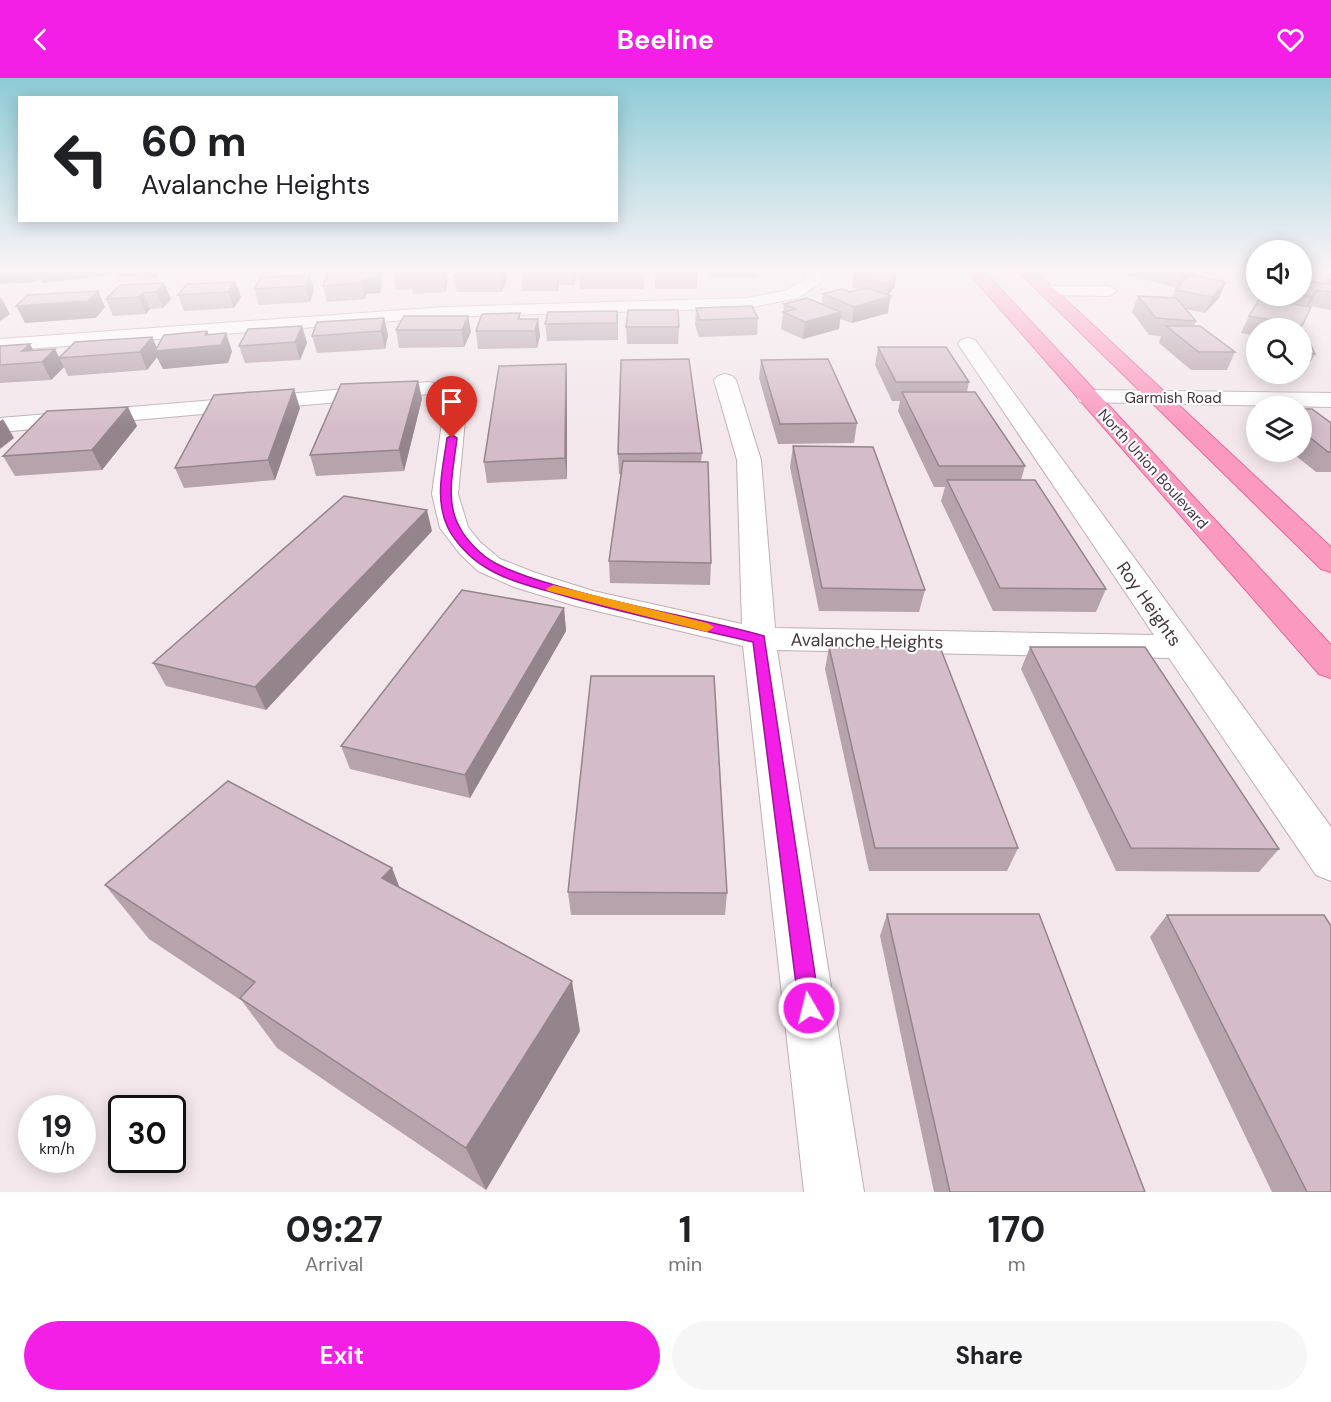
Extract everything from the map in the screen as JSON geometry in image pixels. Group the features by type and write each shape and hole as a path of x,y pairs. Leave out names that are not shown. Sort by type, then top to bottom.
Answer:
{"main road":[{"name":"North Union Boulevard","path":"1023,324 1331,666"},
{"path":"1081,324 1331,563"}],"street":[{"path":"0,345 283,324"},
{"name":"Roy Heights","path":"968,344 1331,862"},
{"path":"725,380 749,460 759,639 834,1192"},
{"name":"Avalanche Heights","path":"0,425 413,388 446,392 456,399 445,494 447,510 454,528 470,548 489,565 525,580 587,599 759,639 1179,646"},
{"name":"Garmish Road","path":"1088,397 1331,400"}],"building":[{"path":"316,324 383,324 381,331 312,336"},
{"path":"399,324 465,324 462,330 396,330"},
{"path":"478,324 537,324 535,331 476,331"},
{"path":"626,324 679,324 679,327 626,327"},
{"path":"302,326 295,342 239,346 248,329"},
{"path":"1166,326 1200,326 1235,352 1199,352"},
{"path":"207,331 205,335 226,333 221,345 155,351 164,335"},
{"path":"152,337 140,352 59,358 75,342"},
{"path":"30,344 22,351 55,349 42,362 0,365 0,346"},
{"path":"878,347 946,347 969,382 896,382"},
{"path":"689,359 702,453 618,454 621,360"},
{"path":"828,359 857,423 780,424 761,360"},
{"path":"566,364 565,458 484,462 499,366"},
{"path":"418,381 399,450 310,455 341,384"},
{"path":"294,389 268,460 175,468 214,395"},
{"path":"902,392 975,392 1025,466 939,466"},
{"path":"128,407 92,450 3,456 47,411"},
{"path":"1312,409 1331,423 1331,452 1312,439"},
{"path":"793,446 873,447 925,590 822,588"},
{"path":"623,461 708,462 711,563 609,561"},
{"path":"947,480 1035,480 1106,589 1000,588"},
{"path":"344,496 427,510 255,687 153,663"},
{"path":"462,590 564,608 465,775 341,746"},
{"path":"829,647 940,647 1018,848 875,848"},
{"path":"1030,647 1145,647 1279,849 1131,848"},
{"path":"591,676 714,676 727,893 568,892"},
{"path":"228,781 392,868 382,878 572,981 466,1148 240,998 255,982 105,885"},
{"path":"887,914 1039,914 1145,1192 950,1192"},
{"path":"1167,915 1324,915 1331,926 1331,1192 1307,1192"}],"slow traffic":[{"path":"553,589 707,627"}],"route":[{"path":"452,438 445,494 447,510 454,528 470,548 489,565 525,580 587,599 759,639 809,1008"}]}
